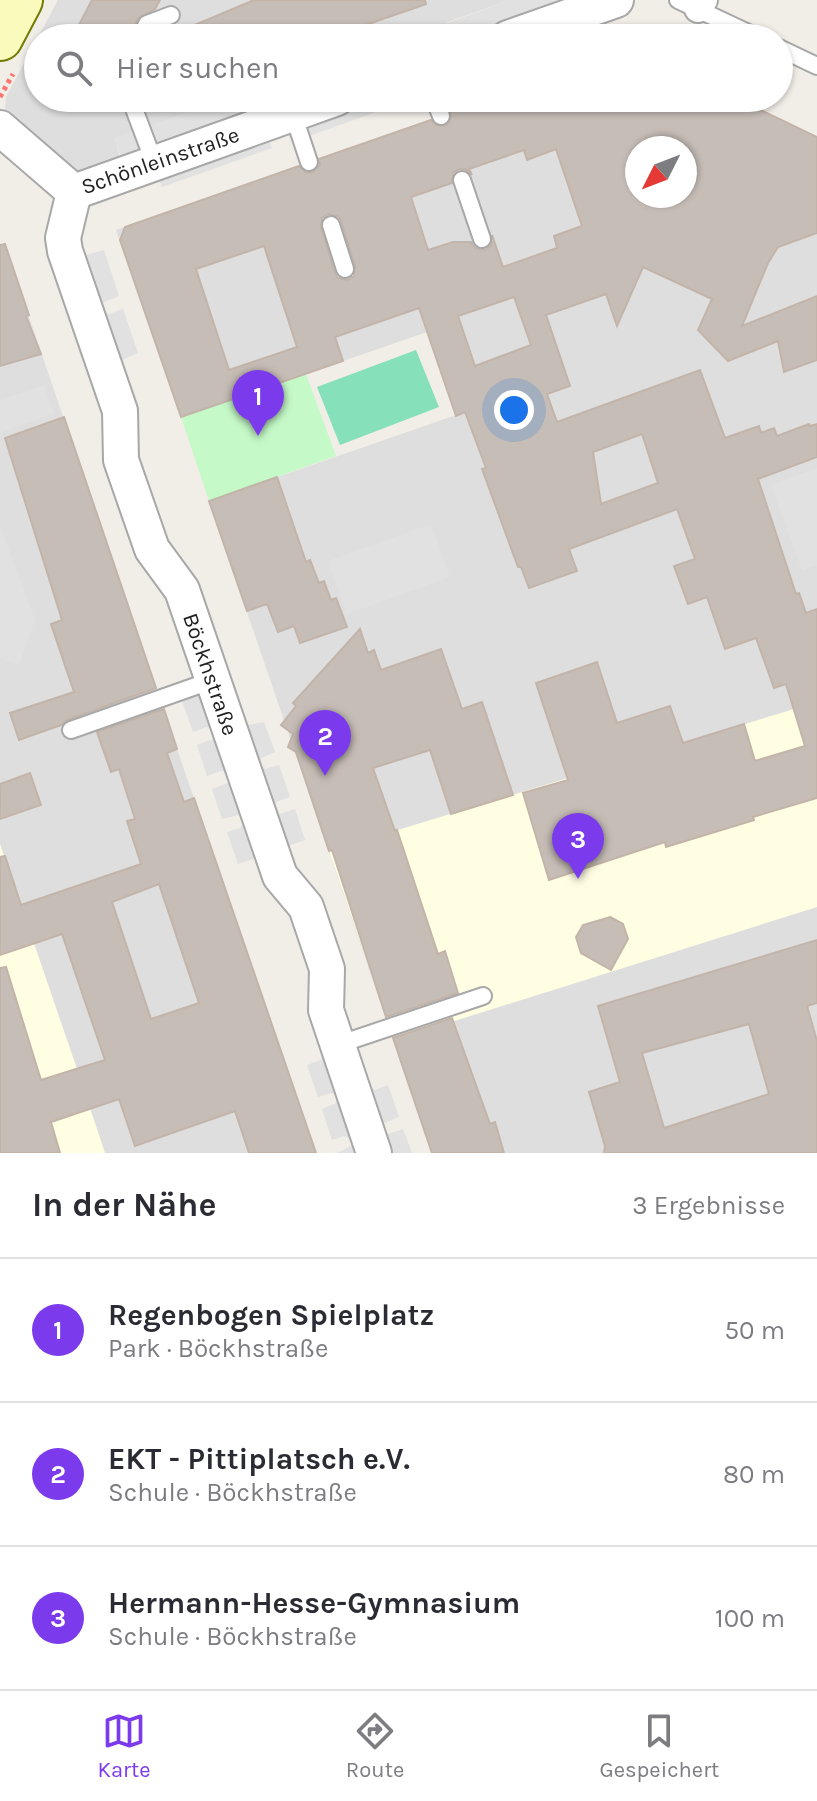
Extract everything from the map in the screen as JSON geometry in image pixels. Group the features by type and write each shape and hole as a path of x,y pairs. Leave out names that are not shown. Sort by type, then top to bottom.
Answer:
{"main road":[{"path":"0,38 20,0"}],"street":[{"path":"548,24 616,0"},
{"name":"Schönleinstraße","path":"0,128 74,192 298,112"},
{"name":"Böckhstraße","path":"74,192 63,238 65,251 120,411 121,460 152,549 182,590 280,876 306,907 327,969 326,1010 374,1153"}],"lane":[{"path":"693,3 733,24"},
{"path":"147,24 171,15"},
{"path":"793,55 817,66"},
{"path":"135,112 154,162"},
{"path":"439,112 441,116"},
{"path":"293,114 309,162"},
{"path":"462,180 482,239"},
{"path":"331,225 345,269"},
{"path":"71,730 213,680"},
{"path":"337,1045 483,996"}],"shaded area":[{"path":"58,0 510,0 448,24 45,24"},
{"path":"510,0 575,0 507,24 447,23"},
{"path":"24,63 24,112 190,112 115,138 120,159 82,172 75,171 8,116 6,97"},
{"path":"189,112 256,112 121,158 114,138"},
{"path":"339,112 376,112 295,141 291,129"},
{"path":"452,112 765,112 817,137 817,1148 800,1153 432,1153 209,501 456,415 427,332 181,417 116,230"},
{"path":"267,137 272,148 162,187 157,176"},
{"path":"104,250 119,296 102,303 104,312 109,314 123,309 138,353 120,361 83,256"},
{"path":"12,267 316,1153 0,1153 0,271"},
{"path":"44,385 54,413 0,433 0,400"},
{"path":"817,468 817,565 802,570 771,485"},
{"path":"431,524 450,577 347,614 328,561"},
{"path":"0,525 35,620 19,665 0,658"},
{"path":"203,693 259,857 238,864 227,832 240,828 245,820 239,815 222,819 212,789 228,783 227,772 207,776 197,745 213,739 212,728 193,732 182,701"},
{"path":"817,702 817,907 394,1040 329,851"},
{"path":"264,722 275,752 261,758 259,764 265,769 279,765 290,797 276,802 275,811 280,814 295,809 305,840 285,847 244,726"},
{"path":"0,844 77,1069 105,1153 0,1153"},
{"path":"323,1054 360,1153 337,1153 351,1146 352,1139 344,1136 332,1140 322,1109 336,1103 337,1096 332,1093 318,1097 307,1065 321,1060"},
{"path":"388,1085 399,1117 384,1123 383,1131 388,1134 403,1129 412,1153 389,1153 370,1087 374,1090"}],"green space":[{"path":"416,350 439,407 340,445 317,387"},
{"path":"306,374 336,456 209,501 181,417"}],"building":[{"path":"92,0 160,0 155,9 138,18 135,24 79,24"},
{"path":"254,0 425,0 426,4 368,24 197,24"},
{"path":"451,112 765,112 817,137 817,233 778,247 768,263 742,326 817,296 817,360 784,372 778,341 728,361 698,330 712,299 643,267 617,326 606,294 546,315 570,386 547,394 557,422 700,370 725,438 759,426 761,433 774,428 777,436 817,424 817,457 758,479 796,594 799,593 806,613 817,609 817,798 666,847 665,842 549,880 523,793 568,780 536,683 597,662 617,723 670,706 683,743 744,724 755,761 805,746 786,684 774,688 756,638 725,649 707,597 688,604 674,566 695,559 677,509 569,549 577,571 529,588 521,567 518,567 482,469 486,468 465,412 456,416 419,308 335,337 343,361 181,417 120,240 125,227 299,166 306,173 313,172 320,165 319,159 431,120 435,125 444,126 450,122","holes":["556,149 582,226 554,236 557,248 503,267 492,235 491,246 485,250 475,248 471,242 453,242 428,250 411,197 452,183 453,173 459,169 465,169 472,175 469,169 524,150 527,160","328,214 338,216 341,221 355,266 354,276 348,280 338,278 335,273 321,228 322,218","264,246 297,347 229,370 196,269","514,297 531,345 475,366 458,316","642,434 658,483 601,504 593,452"]},
{"path":"5,244 29,315 26,316 41,354 0,366 0,245"},
{"path":"64,417 156,688 19,740 10,713 74,692 51,624 62,620 5,438"},
{"path":"277,477 306,562 310,560 319,583 324,581 331,600 336,598 347,627 300,643 294,626 278,632 267,604 247,611 209,501"},
{"path":"360,629 368,653 374,650 381,670 441,649 462,709 482,702 513,795 451,814 430,750 373,768 438,954 445,951 458,993 386,1017 332,850 329,851 296,752 288,747 293,734 281,725 296,706 293,703"},
{"path":"164,709 177,749 167,753 184,802 194,798 316,1153 249,1153 235,1111 135,1146 119,1099 51,1122 60,1153 0,1153 0,968 6,967 41,1080 105,1060 62,934 0,955 0,857 5,856 21,905 141,864 127,821 135,819 119,769 111,772 97,732","holes":["159,884 199,1003 151,1019 112,902"]},
{"path":"30,773 41,805 0,819 0,784"},
{"path":"610,917 623,924 628,939 611,970 581,953 576,937 583,925"},
{"path":"817,940 817,1003 807,1006 817,1041 817,1153 604,1153 605,1146 589,1092 620,1082 598,1006","holes":["749,1024 769,1094 664,1128 642,1053"]},
{"path":"452,1018 490,1124 495,1122 504,1153 432,1153 393,1038"}],"place":[{"name":"Regenbogen Spielplatz","path":"258,436"},
{"name":"EKT - Pittiplatsch e.V.","path":"325,776"},
{"name":"Hermann-Hesse-Gymnasium","path":"578,879"}]}
